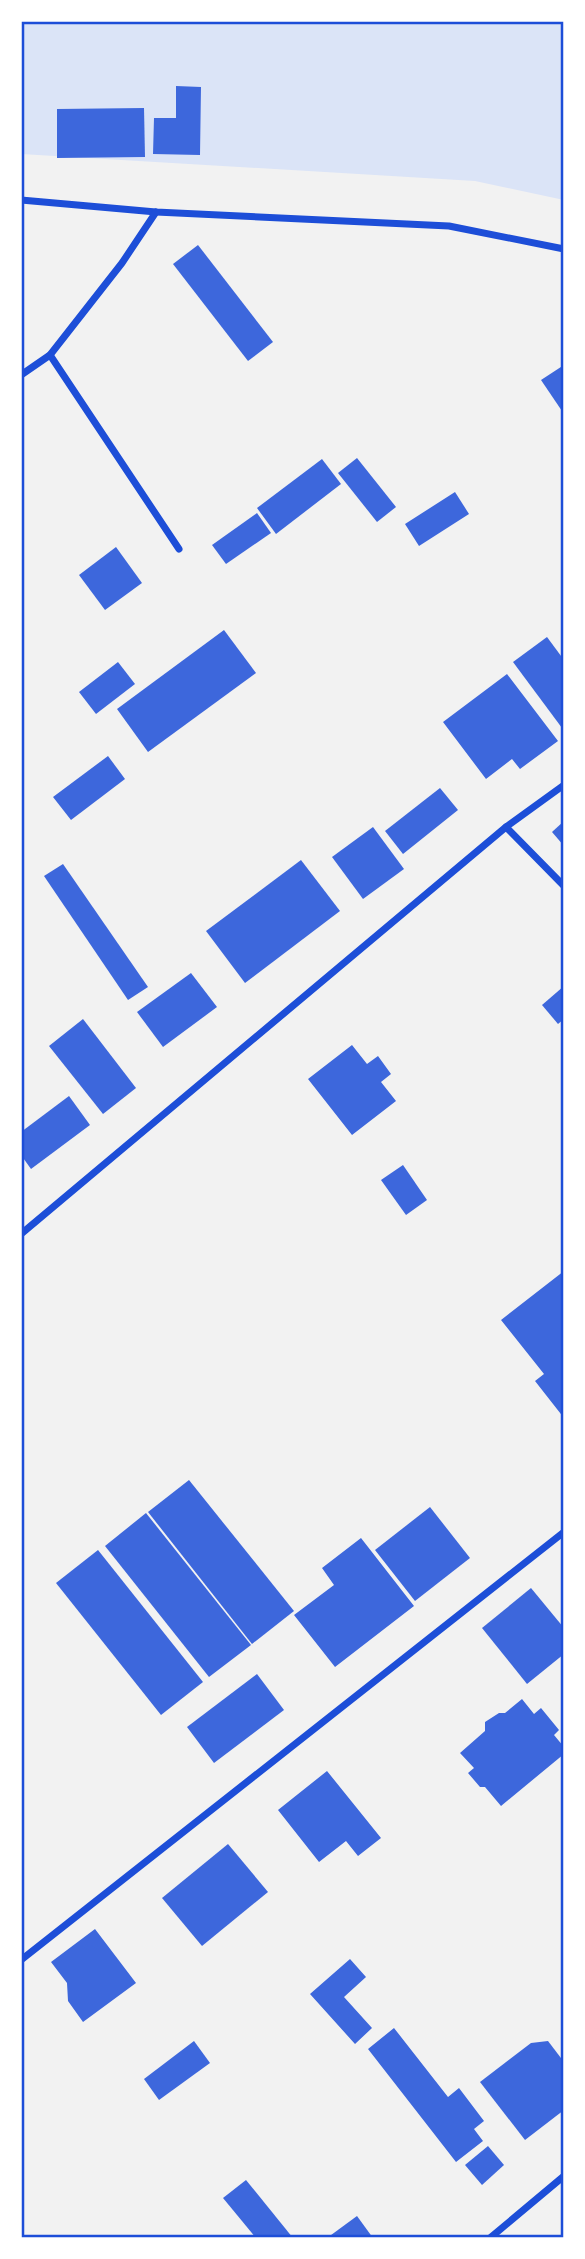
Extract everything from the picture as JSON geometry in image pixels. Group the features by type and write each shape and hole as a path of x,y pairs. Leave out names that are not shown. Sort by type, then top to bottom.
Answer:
{"street":[{"path":"21,200 156,212 449,226 564,249"},
{"path":"21,375 50,355 122,263 156,212"},
{"path":"50,355 179,548"},
{"path":"21,1234 506,827 564,785"},
{"path":"506,827 564,886"},
{"path":"21,1960 564,1532"},
{"path":"490,2238 564,2176"}],"shaded area":[{"path":"21,21 564,21 564,200 475,181 21,154"}],"building":[{"path":"176,86 201,87 200,155 153,154 154,118 176,118"},
{"path":"144,108 145,157 57,158 57,109"},
{"path":"198,245 273,342 248,361 173,264"},
{"path":"564,365 564,414 541,380"},
{"path":"357,458 396,507 377,522 338,473"},
{"path":"322,459 341,484 276,534 257,508"},
{"path":"455,492 469,514 419,546 405,524"},
{"path":"257,513 271,533 226,564 212,545"},
{"path":"116,547 142,583 105,610 79,575"},
{"path":"224,630 256,673 148,752 117,709"},
{"path":"547,637 564,660 562,728 513,662"},
{"path":"118,662 135,684 96,714 79,692"},
{"path":"507,674 558,741 520,769 512,759 486,779 443,722"},
{"path":"108,756 125,779 71,820 53,797"},
{"path":"440,788 458,810 403,854 385,831"},
{"path":"564,821 564,846 552,832"},
{"path":"373,827 404,869 363,899 332,857"},
{"path":"301,860 340,911 245,983 206,931"},
{"path":"63,864 148,987 128,1000 44,876"},
{"path":"191,973 217,1007 163,1047 137,1012"},
{"path":"564,986 564,1019 558,1024 542,1005"},
{"path":"83,1019 136,1088 103,1114 49,1046"},
{"path":"352,1045 367,1064 378,1056 391,1074 381,1082 396,1101 352,1135 308,1079"},
{"path":"69,1096 90,1125 31,1169 21,1155 21,1132"},
{"path":"403,1165 427,1200 406,1215 381,1180"},
{"path":"564,1271 564,1418 535,1381 544,1374 501,1320"},
{"path":"189,1480 294,1611 252,1644 148,1512"},
{"path":"430,1507 470,1558 415,1601 375,1550"},
{"path":"146,1513 251,1645 209,1677 105,1546"},
{"path":"361,1538 414,1606 335,1667 294,1615 334,1585 322,1568"},
{"path":"98,1550 203,1682 161,1715 56,1583"},
{"path":"531,1588 564,1628 564,1654 527,1684 482,1628"},
{"path":"257,1674 284,1710 214,1763 187,1727"},
{"path":"522,1699 534,1714 541,1708 559,1730 554,1735 564,1747 564,1754 501,1806 485,1787 480,1787 468,1773 474,1768 460,1753 485,1731 485,1722 499,1713 505,1713"},
{"path":"327,1771 381,1838 358,1856 346,1841 319,1862 278,1810"},
{"path":"228,1844 268,1892 202,1946 162,1898"},
{"path":"95,1929 136,1983 83,2022 68,2001 67,1983 51,1962"},
{"path":"350,1959 366,1977 344,1997 372,2028 355,2044 310,1994"},
{"path":"394,2028 448,2097 459,2088 484,2121 474,2129 483,2141 456,2162 368,2049"},
{"path":"194,2041 210,2063 159,2100 144,2079"},
{"path":"548,2041 564,2062 564,2110 525,2140 480,2082 531,2043"},
{"path":"488,2146 504,2165 482,2185 465,2165"},
{"path":"246,2180 293,2238 256,2238 223,2198"},
{"path":"357,2216 373,2238 327,2238"}]}
